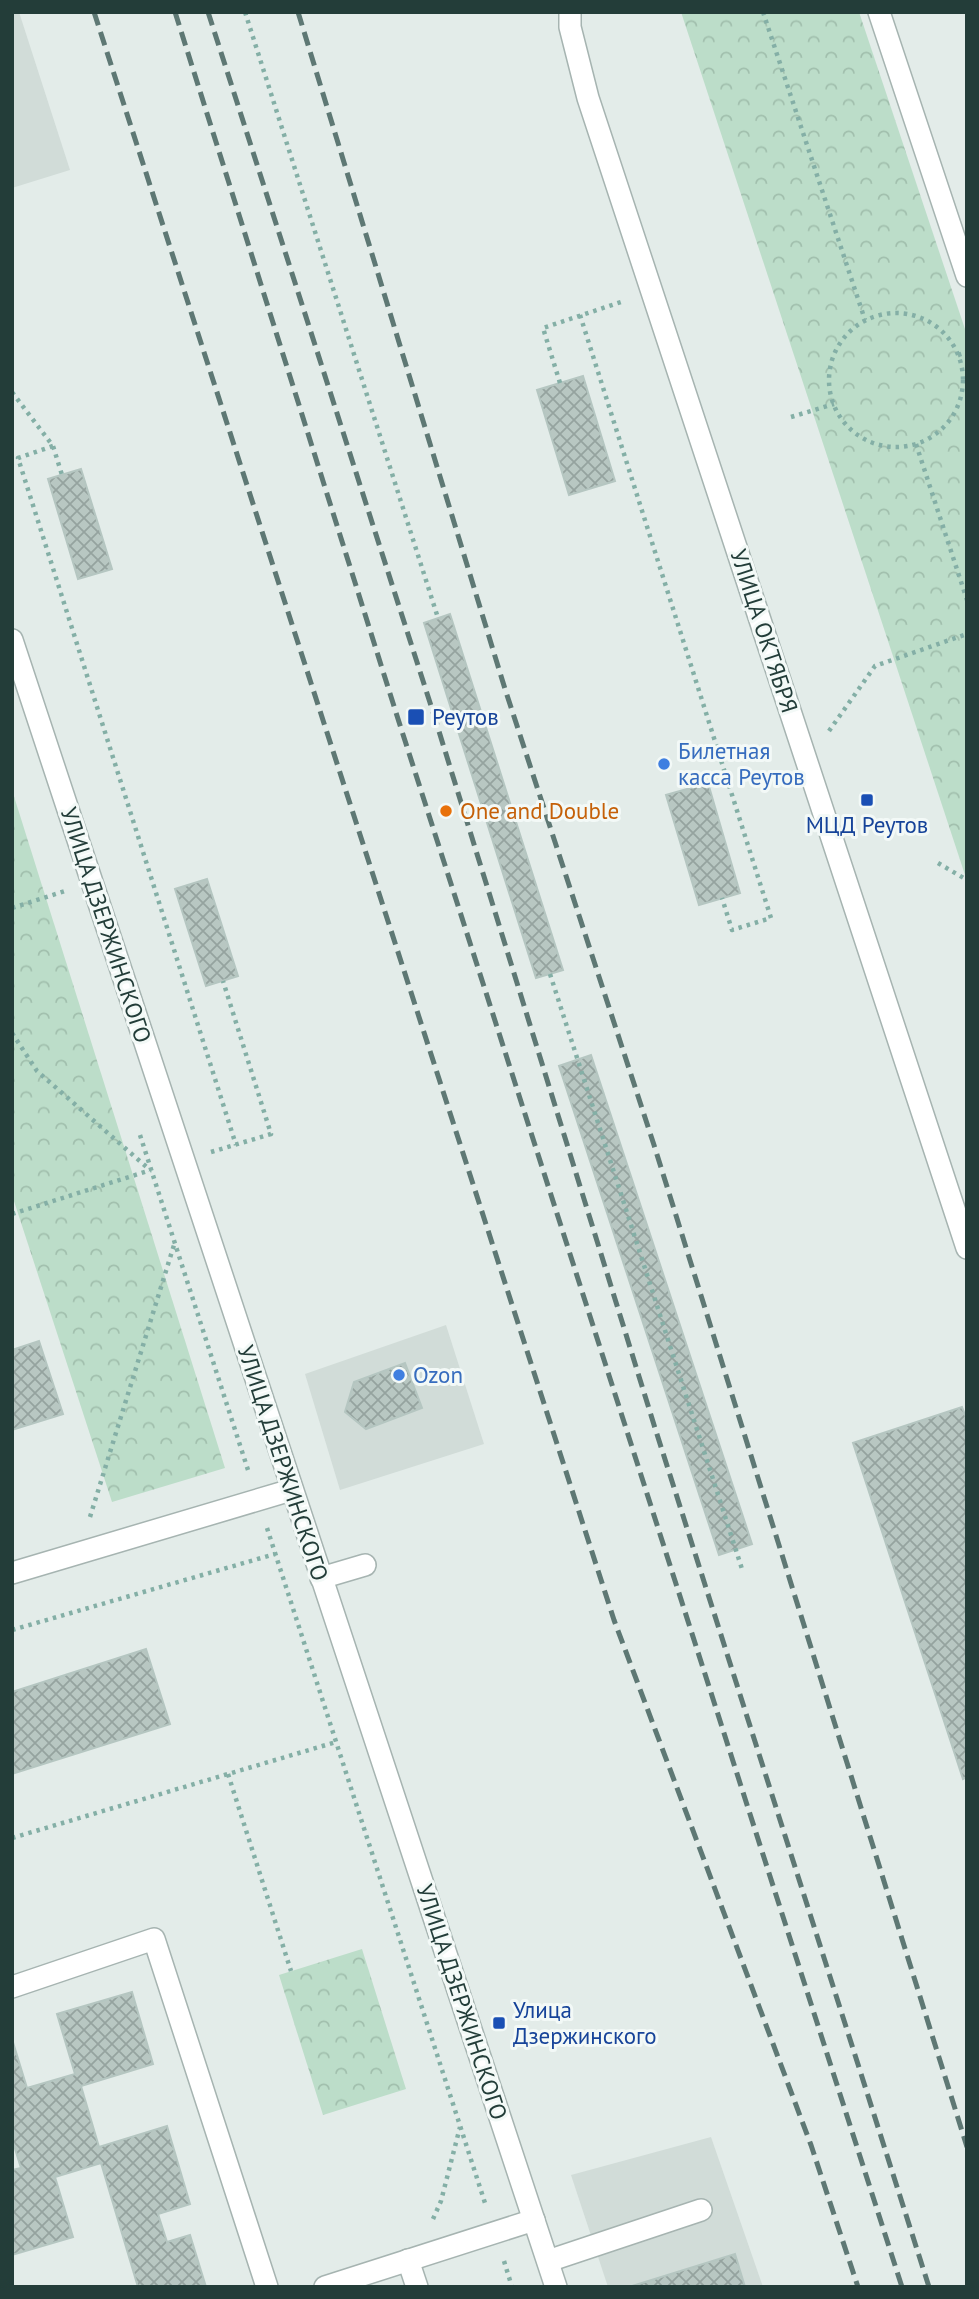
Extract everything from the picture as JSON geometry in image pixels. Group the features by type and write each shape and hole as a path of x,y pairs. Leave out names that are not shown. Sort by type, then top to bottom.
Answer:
{"street":[{"name":"УЛИЦА ОКТЯБРЯ","path":"570,12 570,27 588,98 967,1248"},
{"path":"879,12 967,276"},
{"name":"УЛИЦА ДЗЕРЖИНСКОГО","path":"12,640 556,2287"},
{"path":"12,1573 291,1490"},
{"path":"321,1578 365,1564"},
{"path":"12,1987 154,1939 267,2287"},
{"path":"548,2262 701,2210"},
{"path":"325,2287 534,2220"},
{"path":"408,2260 417,2287"}],"path":[{"path":"245,12 438,618"},
{"path":"763,12 865,320"},
{"path":"560,383 543,328 621,302"},
{"path":"886,313 909,314 930,322 946,336 958,355 963,376 960,399 951,419 936,434 916,444 894,448 872,443 853,432 838,415 830,395 829,373 834,351 847,333 865,320 886,313"},
{"path":"580,315 771,918 732,930 722,898"},
{"path":"958,355 967,352"},
{"path":"12,392 53,446 62,475"},
{"path":"791,418 834,404"},
{"path":"916,444 967,600"},
{"path":"53,446 18,458 236,1145 271,1134 223,981"},
{"path":"827,735 875,666 967,634"},
{"path":"939,863 967,880"},
{"path":"12,908 92,882"},
{"path":"550,974 742,1569"},
{"path":"12,1033 37,1071 151,1170 512,2287"},
{"path":"12,1214 151,1170"},
{"path":"86,1529 175,1244"},
{"path":"12,1630 275,1554"},
{"path":"12,1838 336,1742"},
{"path":"228,1774 291,1971"},
{"path":"431,2224 441,2201 460,2126"}],"shaded area":[{"path":"12,12 19,12 70,170 12,188"},
{"path":"446,1325 484,1444 340,1490 305,1374"},
{"path":"711,2137 763,2287 608,2287 571,2175"}],"green space":[{"path":"681,12 859,12 967,335 967,881"},
{"path":"12,790 225,1468 112,1502 12,1195"},
{"path":"362,1949 406,2089 323,2115 279,1975"}],"building":[{"path":"583,376 615,481 569,495 537,390"},
{"path":"81,469 112,569 78,579 48,479"},
{"path":"450,614 563,970 536,978 424,623"},
{"path":"708,783 740,893 699,905 666,795"},
{"path":"207,879 238,976 206,986 175,889"},
{"path":"591,1055 752,1544 719,1555 559,1066"},
{"path":"39,1341 63,1414 12,1430 12,1350"},
{"path":"405,1363 422,1408 366,1429 345,1412 354,1382"},
{"path":"962,1407 967,1420 967,1777 963,1779 853,1443"},
{"path":"146,1649 170,1724 12,1774 12,1692"},
{"path":"132,1992 153,2064 81,2086 99,2147 167,2126 190,2204 158,2214 167,2242 190,2235 206,2287 138,2287 101,2163 55,2177 73,2237 12,2255 12,2170 21,2168 12,2139 12,2039 27,2088 75,2074 57,2014"},
{"path":"735,2254 745,2287 629,2287"}],"railway":[{"path":"94,12 614,1620 811,2145 858,2287"},
{"path":"175,12 399,722 902,2287"},
{"path":"208,12 433,712 655,1428 929,2287"},
{"path":"298,12 505,689 654,1145 967,2147"}],"place":[{"name":"Реутов","path":"416,717"},
{"name":"Билетная касса Реутов","path":"664,764"},
{"name":"МЦД Реутов","path":"867,800"},
{"name":"One and Double","path":"446,811"},
{"name":"Ozon","path":"399,1375"},
{"name":"Улица Дзержинского","path":"499,2023"}]}
